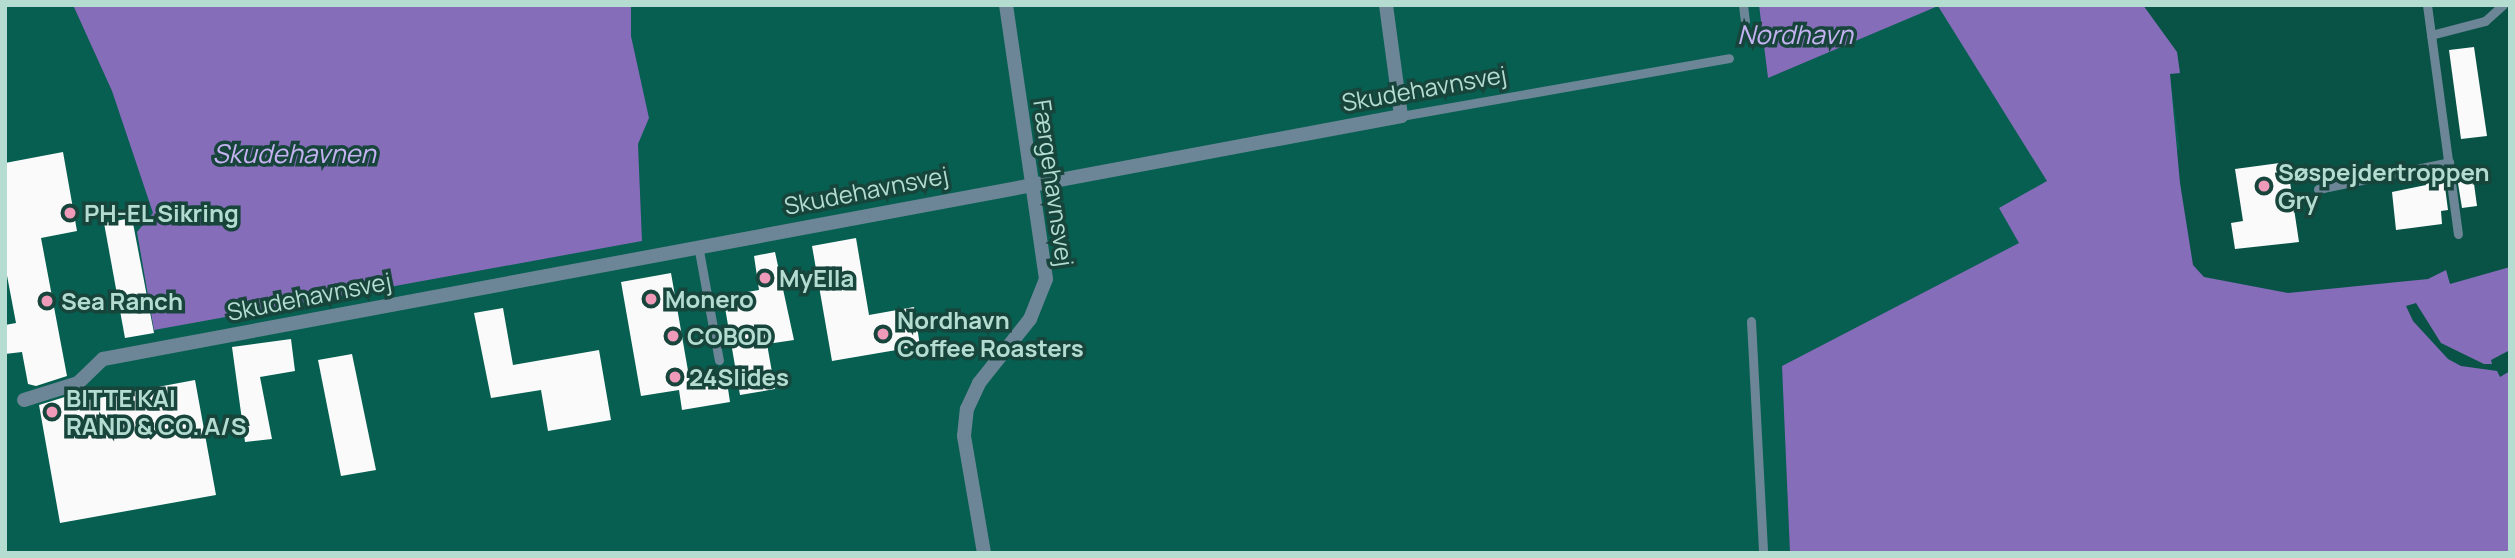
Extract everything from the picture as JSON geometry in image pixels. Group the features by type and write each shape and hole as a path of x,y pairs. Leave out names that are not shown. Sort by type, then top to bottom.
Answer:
{"street":[{"name":"Færgehavnsvej","path":"984,553 964,436 967,409 979,383 1030,319 1046,279 1006,5"},
{"path":"1386,5 1401,116"},
{"name":"Skudehavnsvej","path":"24,400 78,383 103,359 1031,181 1401,116"}],"lane":[{"path":"1743,5 1745,21"},
{"path":"2427,5 2458,234"},
{"path":"2431,35 2486,22 2503,5"},
{"name":"Skudehavnsvej","path":"1401,116 1729,58"},
{"path":"2318,189 2449,162"},
{"path":"698,245 719,360"},
{"path":"1751,321 1763,553"}],"shaded area":[{"path":"5,5 73,5 112,91 153,213 642,241 638,143 649,118 631,36 631,5 1759,5 1768,78 1939,5 2143,5 2177,52 2180,73 2170,74 2180,149 2019,243 1782,366 1790,553 5,553"}],"water":[{"name":"Skudehavnen","path":"73,5 631,5 631,36 649,118 638,144 642,241 154,330 137,232 153,213 112,91"},
{"name":"Nordhavn","path":"1759,5 2143,5 2177,52 2180,73 2170,74 2180,183 2193,265 2204,277 2288,293 2428,279 2446,270 2450,284 2510,267 2510,553 1790,553 1782,366 2019,243 1999,208 2047,181 1938,6 1768,78"}],"pier":[{"path":"2416,303 2441,343 2484,364 2492,364 2491,360 2510,350 2510,371 2500,377 2497,371 2461,366 2448,359 2413,321 2406,306"}],"building":[{"path":"2474,47 2487,136 2461,139 2449,50"},
{"path":"63,152 77,231 41,238 67,376 36,386 28,384 22,352 5,354 5,325 16,323 5,265 5,163"},
{"path":"2287,162 2299,242 2235,249 2231,223 2243,221 2235,169"},
{"path":"2472,169 2477,206 2462,208 2456,171"},
{"path":"2443,172 2448,210 2441,211 2442,224 2396,230 2392,192 2426,185 2425,174"},
{"path":"132,218 154,333 125,338 104,223"},
{"path":"856,238 869,315 914,307 920,346 832,361 812,246"},
{"path":"775,252 794,340 767,344 775,389 740,395 723,296 759,290 754,256"},
{"path":"671,273 691,388 727,382 730,402 682,410 679,390 641,396 621,282"},
{"path":"503,308 513,365 599,350 611,420 548,431 541,390 491,398 474,313"},
{"path":"291,339 295,371 260,377 272,439 245,442 232,347"},
{"path":"352,354 376,470 341,476 318,360"},
{"path":"195,380 216,495 60,523 39,405 71,395 72,403"}],"place":[{"name":"Søspejdertroppen Gry","path":"2264,186"},
{"name":"PH-EL Sikring","path":"70,213"},
{"name":"MyElla","path":"765,278"},
{"name":"Monero","path":"651,299"},
{"name":"Sea Ranch","path":"47,301"},
{"name":"Nordhavn Coffee Roasters","path":"883,334"},
{"name":"COBOD","path":"673,336"},
{"name":"24Slides","path":"675,377"},
{"name":"BITTE KAI RAND & CO. A/S","path":"52,412"}]}
